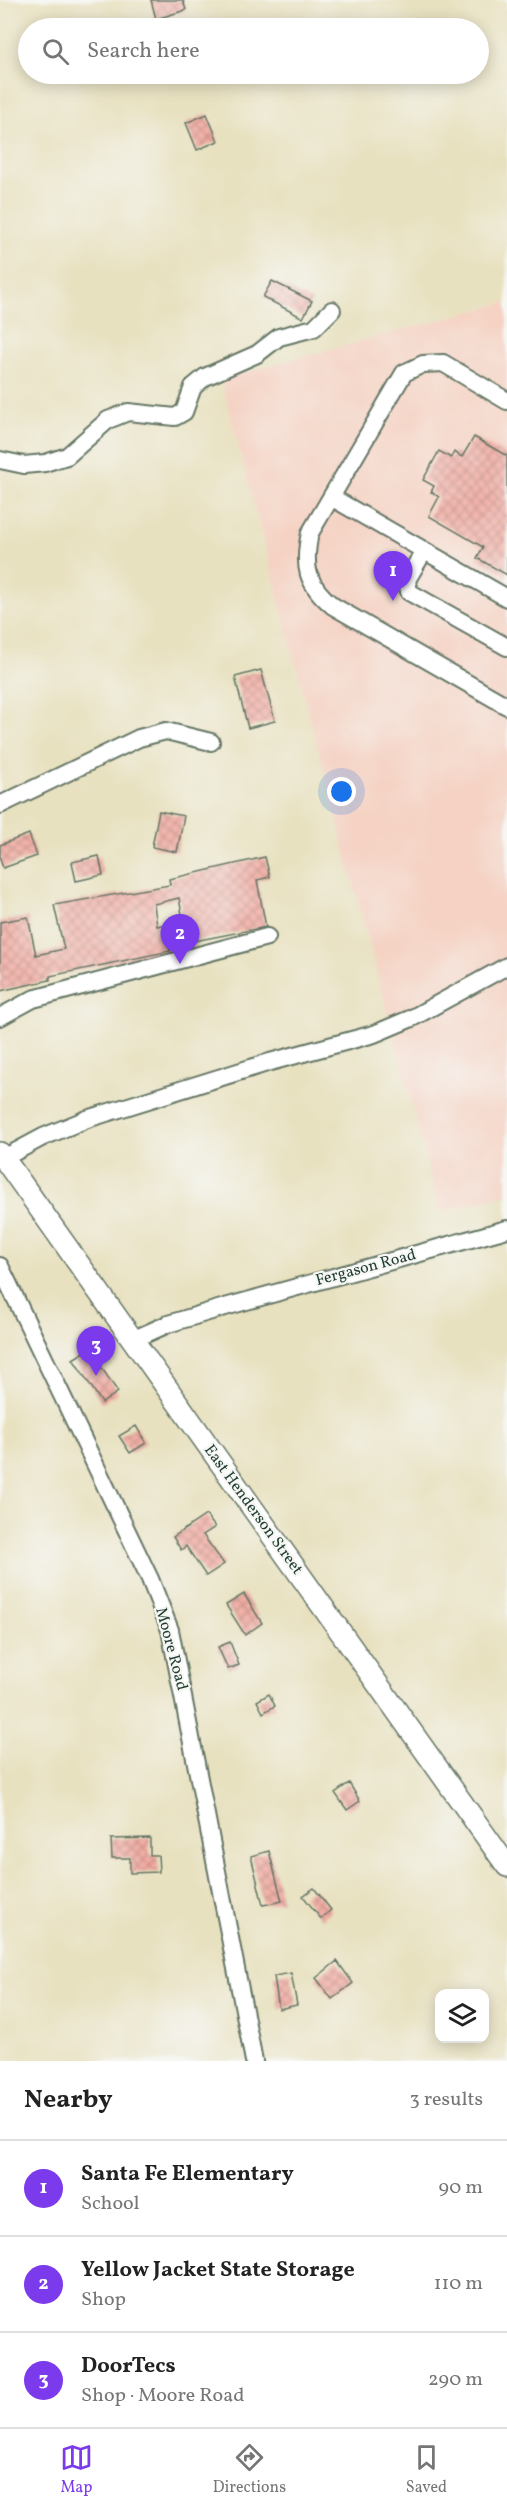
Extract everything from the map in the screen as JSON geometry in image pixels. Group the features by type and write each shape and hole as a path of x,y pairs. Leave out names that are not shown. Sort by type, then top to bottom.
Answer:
{"main road":[{"name":"East Henderson Street","path":"1,1157 507,1866"}],"street":[{"path":"0,460 24,465 45,464 67,456 108,420 128,412 175,417 184,412 193,387 205,376 257,354 279,337 314,328 332,310"},
{"path":"507,401 443,363 423,364 404,373 310,533 306,560 312,586 322,597 351,617 507,706"},
{"path":"331,497 507,598"},
{"path":"424,551 407,580 409,592 507,647"},
{"path":"0,805 139,738 166,730 211,742"},
{"path":"0,1017 33,999 267,937"},
{"path":"1,1157 87,1119 270,1062 374,1034 412,1018 507,966"},
{"name":"Fergason Road","path":"132,1340 168,1324 225,1307 507,1229"},
{"name":"Moore Road","path":"0,1266 150,1579 170,1630 254,2061"}],"shaded area":[{"path":"507,302 507,1194 440,1212 221,379"}],"building":[{"path":"151,0 183,0 186,10 156,18"},
{"path":"207,114 218,141 197,150 186,123"},
{"path":"272,281 312,301 303,318 263,297"},
{"path":"474,437 507,456 507,575 477,558 483,547 429,516 439,497 431,492 434,486 423,480 439,451 451,458 454,452 462,457"},
{"path":"261,670 275,721 248,728 235,677"},
{"path":"159,811 184,816 177,852 152,847"},
{"path":"29,834 37,856 3,868 0,859 0,845"},
{"path":"99,856 103,875 76,881 72,862"},
{"path":"265,857 270,877 257,880 266,927 169,946 170,951 50,976 50,980 0,991 0,922 28,917 36,955 64,949 54,905 170,885 169,879","holes":["179,898 183,920 157,926 154,904"]},
{"path":"89,1349 118,1392 102,1403 73,1359"},
{"path":"136,1426 146,1443 130,1453 119,1436"},
{"path":"206,1515 215,1527 203,1535 224,1564 206,1576 186,1546 181,1550 173,1537"},
{"path":"244,1594 262,1623 245,1635 226,1605"},
{"path":"230,1642 239,1665 228,1669 218,1647"},
{"path":"269,1694 275,1706 263,1713 257,1701"},
{"path":"349,1783 360,1801 347,1810 335,1793"},
{"path":"150,1838 150,1855 158,1855 159,1872 130,1873 130,1858 112,1858 111,1839"},
{"path":"269,1851 282,1901 263,1905 251,1856"},
{"path":"314,1888 331,1910 321,1919 303,1896"},
{"path":"337,1961 353,1983 332,1999 316,1978"},
{"path":"291,1973 297,2005 279,2009 274,1976"}],"place":[{"name":"Santa Fe Elementary","path":"393,601"},
{"name":"Yellow Jacket State Storage","path":"180,964"},
{"name":"DoorTecs","path":"96,1376"}]}
